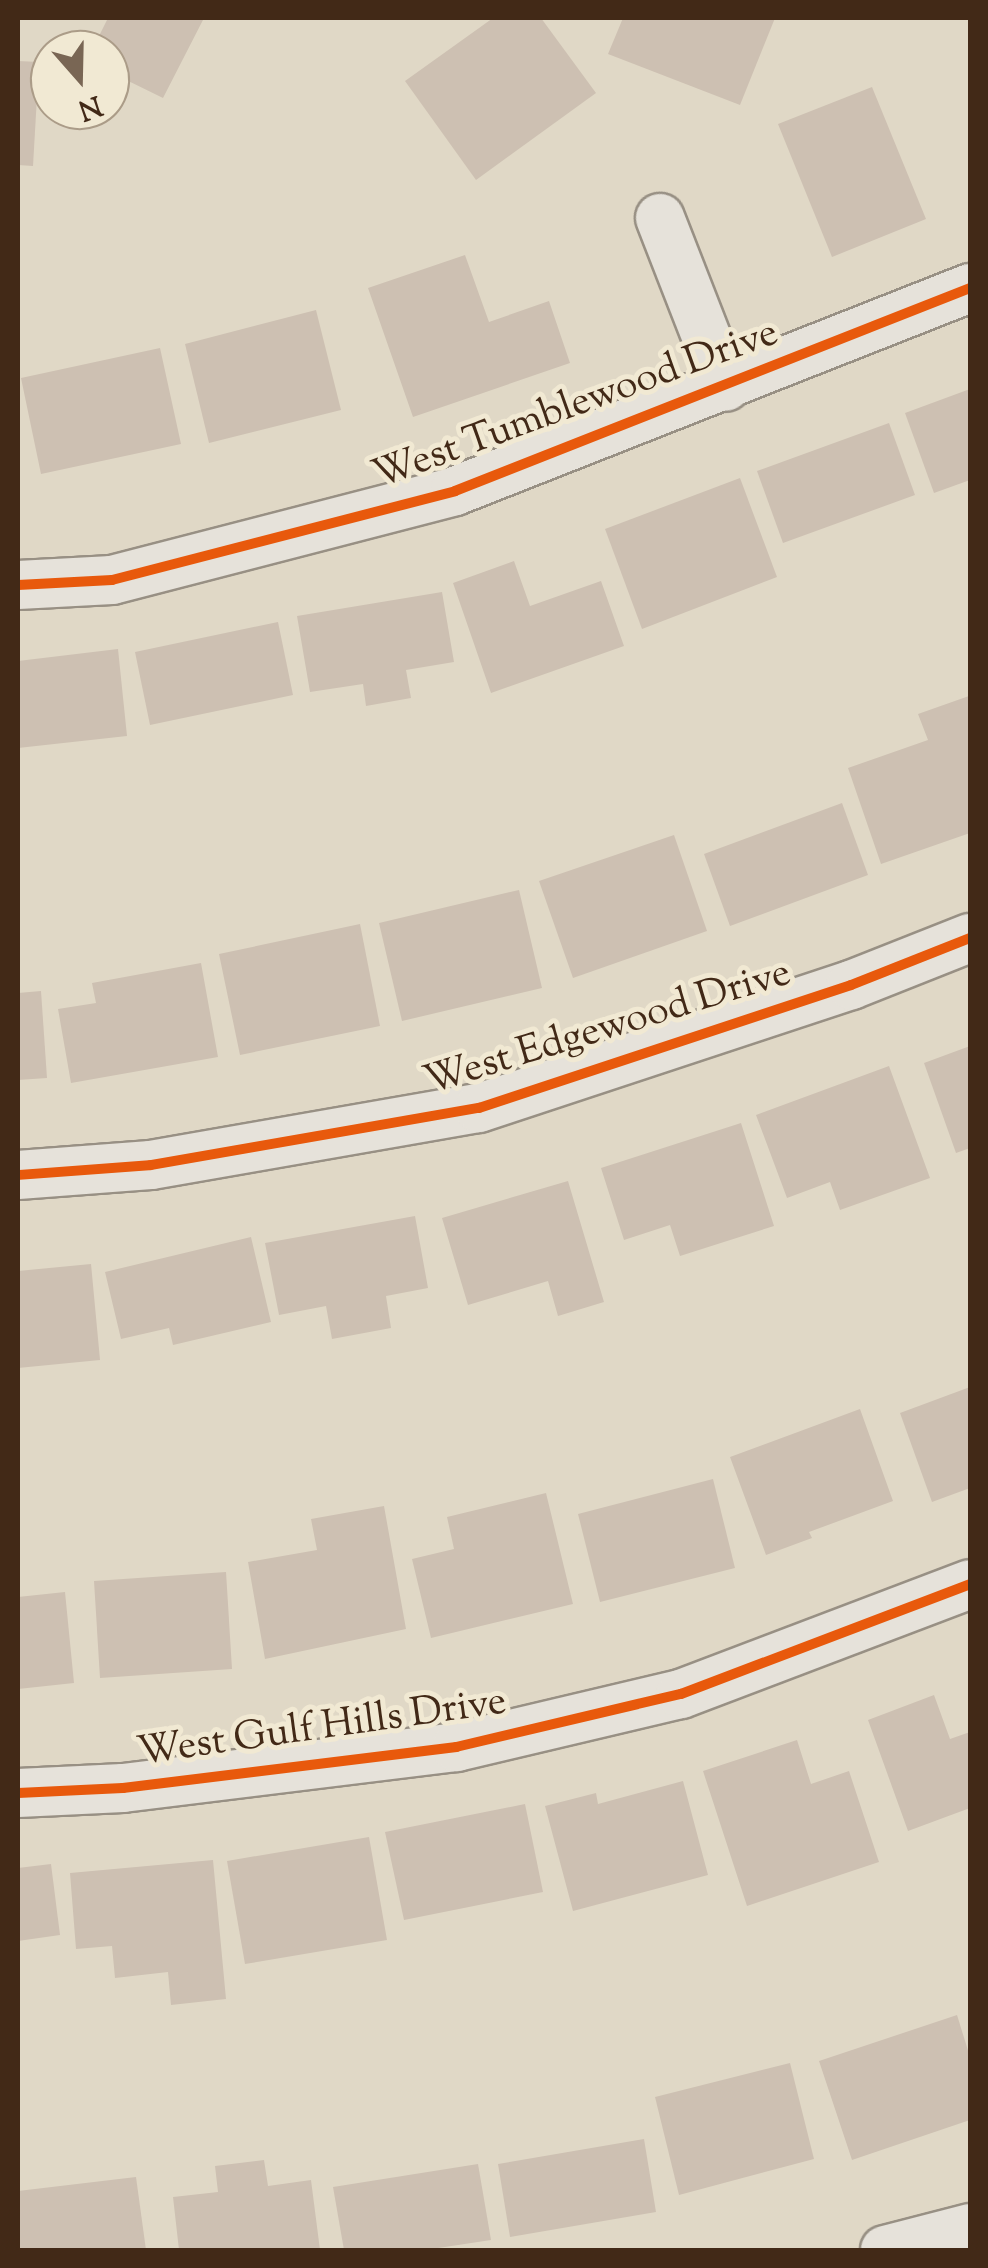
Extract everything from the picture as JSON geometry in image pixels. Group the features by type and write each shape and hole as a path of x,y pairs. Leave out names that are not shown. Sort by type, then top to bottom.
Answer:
{"street":[{"path":"660,218 726,387"},
{"name":"West Tumblewood Drive","path":"18,585 112,580 455,491 970,288"},
{"name":"West Edgewood Drive","path":"18,1174 151,1166 479,1108 850,985 970,938"},
{"name":"West Gulf Hills Drive","path":"18,1793 123,1788 456,1748 681,1694 970,1584"},
{"path":"886,2250 970,2228"}],"building":[{"path":"108,18 204,18 163,98 130,82 130,30 102,30"},
{"path":"493,18 541,18 596,93 476,180 405,81"},
{"path":"623,18 775,18 740,105 608,54"},
{"path":"18,61 30,62 30,130 35,130 33,166 18,165"},
{"path":"872,87 926,219 832,257 778,124"},
{"path":"465,255 489,322 549,301 570,363 413,417 368,288"},
{"path":"316,310 341,410 209,443 185,344"},
{"path":"160,348 181,444 41,474 21,378"},
{"path":"970,389 970,480 934,493 905,413"},
{"path":"889,423 915,495 783,543 757,471"},
{"path":"740,478 777,577 642,629 605,529"},
{"path":"514,561 530,606 601,581 624,646 491,693 453,583"},
{"path":"442,592 454,662 406,670 411,698 366,706 363,684 310,692 297,616"},
{"path":"278,622 293,695 150,725 135,652"},
{"path":"118,649 127,736 18,748 18,661"},
{"path":"969,696 970,833 881,864 848,768 928,740 918,714"},
{"path":"842,803 868,875 730,926 704,854"},
{"path":"674,835 707,931 573,978 539,881"},
{"path":"519,890 542,988 402,1021 379,923"},
{"path":"360,924 380,1026 240,1055 219,954"},
{"path":"201,963 218,1057 71,1083 58,1009 96,1003 92,983"},
{"path":"41,991 47,1078 18,1080 18,993"},
{"path":"970,1046 970,1148 956,1153 924,1063"},
{"path":"889,1066 930,1178 840,1210 830,1182 787,1198 756,1115"},
{"path":"741,1123 774,1226 680,1256 670,1225 624,1240 601,1168"},
{"path":"568,1181 604,1302 558,1316 548,1281 468,1305 442,1218"},
{"path":"415,1216 428,1288 386,1296 391,1328 332,1339 326,1306 279,1315 265,1243"},
{"path":"251,1237 271,1322 173,1345 169,1328 121,1339 105,1272"},
{"path":"91,1264 100,1360 18,1368 18,1271"},
{"path":"970,1387 970,1488 932,1502 900,1413"},
{"path":"860,1409 893,1501 809,1532 812,1538 766,1555 730,1457"},
{"path":"713,1479 735,1568 600,1602 578,1514"},
{"path":"546,1493 573,1604 431,1638 412,1559 454,1549 447,1517"},
{"path":"384,1506 406,1629 265,1659 248,1562 317,1550 311,1519"},
{"path":"226,1572 232,1669 100,1678 94,1581"},
{"path":"65,1592 74,1683 18,1689 18,1597"},
{"path":"934,1695 950,1739 970,1732 970,1808 908,1831 868,1720"},
{"path":"797,1740 811,1784 849,1771 879,1862 747,1906 703,1771"},
{"path":"683,1781 708,1875 573,1911 545,1806 596,1793 598,1804"},
{"path":"525,1804 543,1892 404,1920 385,1832"},
{"path":"369,1837 387,1940 245,1964 227,1861"},
{"path":"213,1860 226,1999 171,2005 168,1972 115,1978 112,1946 76,1949 70,1873"},
{"path":"51,1864 60,1935 18,1941 18,1868"},
{"path":"957,2015 970,2057 970,2120 852,2160 819,2061"},
{"path":"790,2063 814,2159 679,2195 655,2097"},
{"path":"644,2139 656,2212 510,2237 498,2164"},
{"path":"264,2160 268,2186 311,2180 320,2250 179,2250 173,2197 218,2192 215,2166"},
{"path":"478,2164 491,2240 425,2250 344,2250 333,2187"},
{"path":"136,2177 146,2250 18,2250 18,2191"}],"cycle path":[{"path":"18,585 112,580 455,491 970,288"},
{"path":"18,1175 151,1165 479,1108 851,985 970,938"},
{"path":"18,1793 123,1788 456,1747 681,1694 970,1584"}]}
